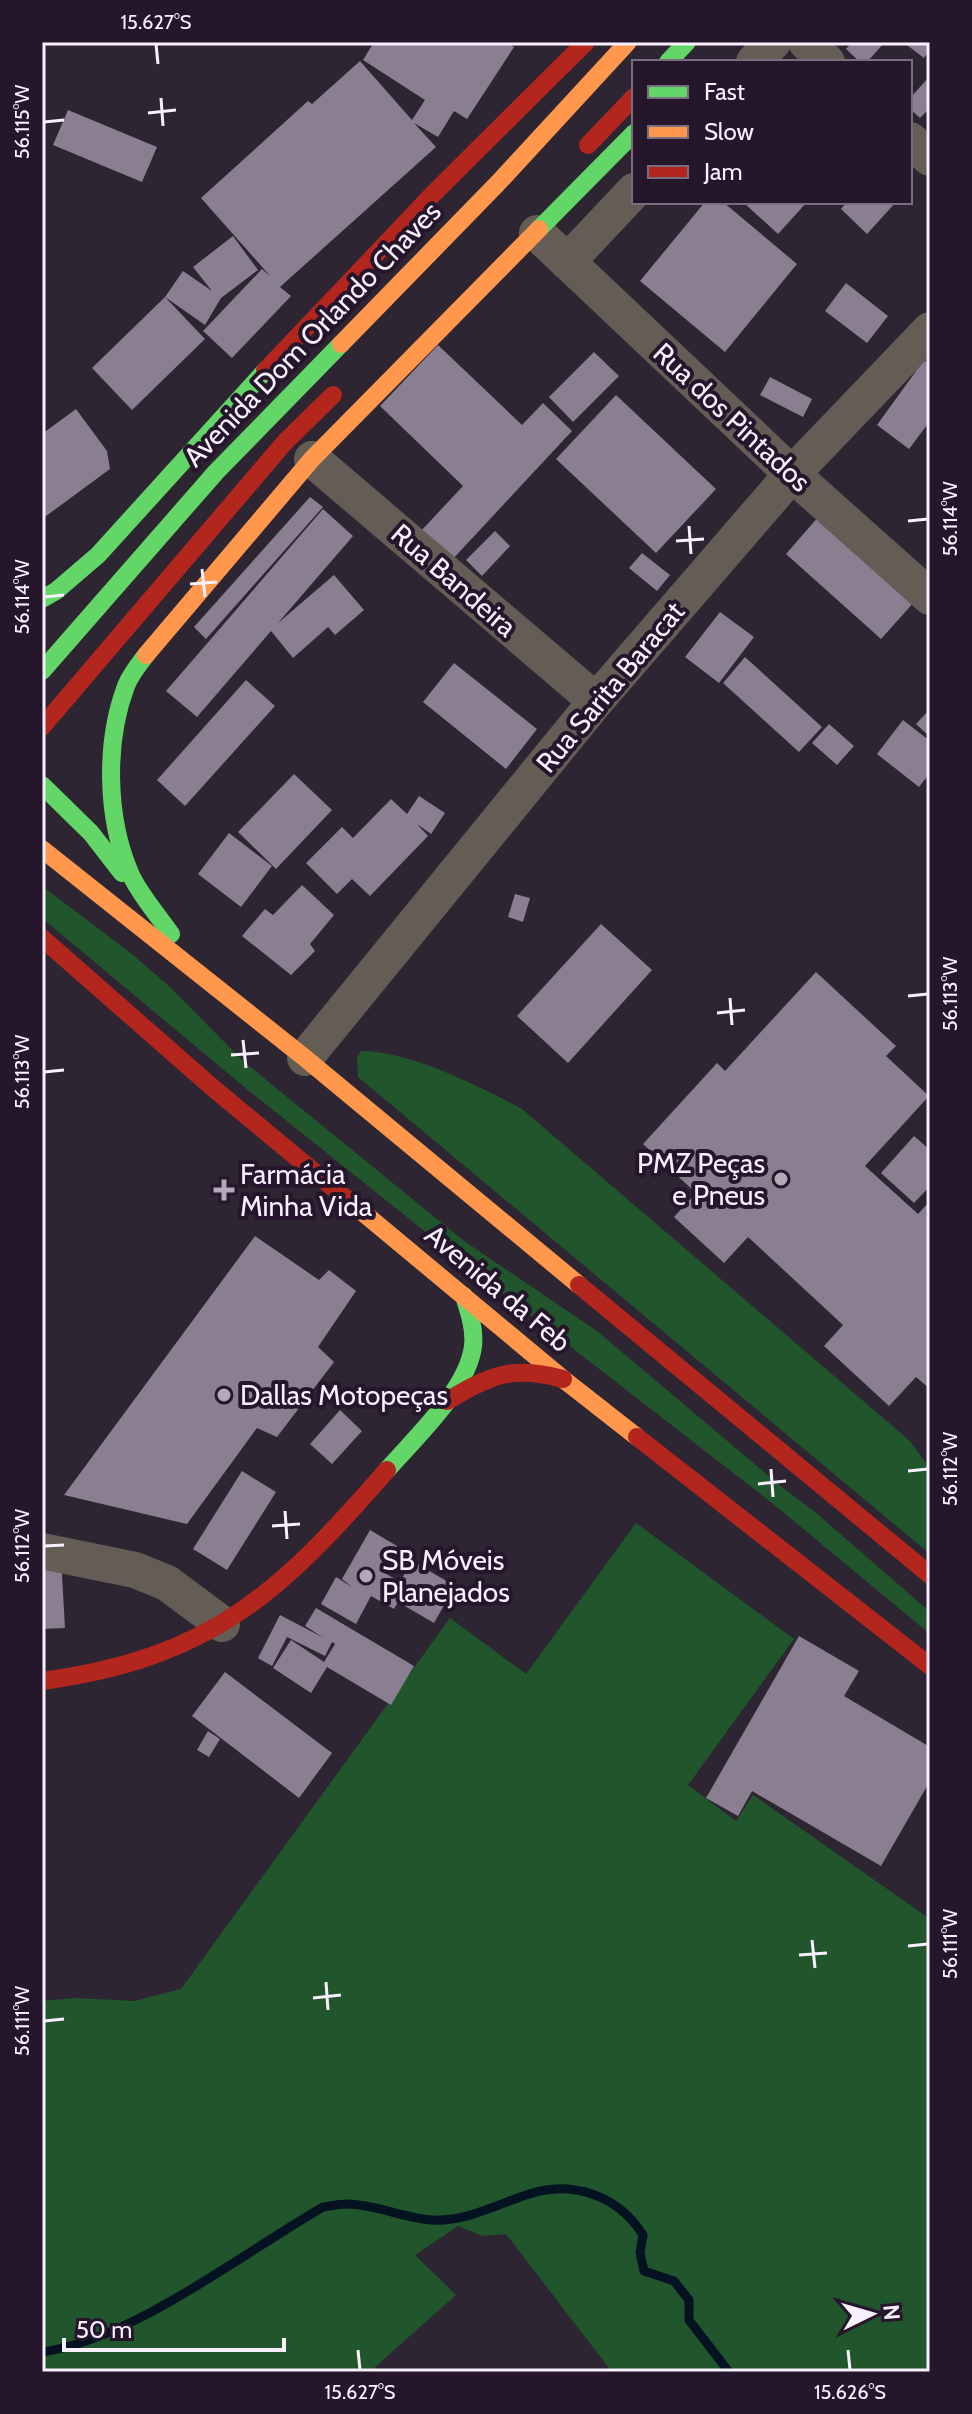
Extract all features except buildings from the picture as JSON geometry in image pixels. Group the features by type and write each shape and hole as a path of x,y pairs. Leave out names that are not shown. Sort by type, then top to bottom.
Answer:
{"main road":[{"path":"47,598 98,555 234,405 443,184 586,42"},
{"name":"Avenida Dom Orlando Chaves","path":"42,671 216,472 498,183 628,42"},
{"path":"670,60 687,42"},
{"path":"579,154 632,99"},
{"path":"105,704 127,683 151,647 312,459 632,135"},
{"name":"Avenida Dom Orlando Chaves","path":"42,727 285,442 342,387"},
{"path":"127,683 113,732 110,765 113,795 117,826 130,874 152,909"},
{"path":"42,710 59,717 73,716"},
{"path":"42,785 91,833 201,974"},
{"name":"Avenida da Feb","path":"42,849 305,1058 930,1575"},
{"name":"Avenida da Feb","path":"42,938 213,1088 563,1379 930,1666"},
{"path":"42,1681 145,1661 222,1624 261,1599 314,1552 447,1401 472,1352 473,1324 464,1296"},
{"path":"447,1401 487,1378 512,1370 534,1370 563,1379"}],"street":[{"path":"756,60 773,42"},
{"path":"806,42 825,60"},
{"path":"912,142 930,158"},
{"path":"567,262 632,193"},
{"name":"Rua dos Pintados","path":"537,233 792,474 930,597"},
{"name":"Rua Sarita Baracat","path":"305,1058 596,701 792,474 930,330"},
{"name":"Rua Bandeira","path":"312,459 596,701"},
{"path":"42,1551 135,1570 167,1583 222,1624"}],"green space":[{"path":"42,886 132,954 171,988 243,1061 464,1241 597,1331 815,1512 930,1612 930,1634 772,1503 527,1313 243,1086 42,918"},
{"path":"361,1051 422,1063 522,1109 910,1441 930,1469 930,1554 358,1077 357,1058"},
{"path":"636,1523 794,1639 688,1785 736,1821 753,1795 930,1919 930,2372 612,2372 506,2234 483,2236 458,2226 415,2255 456,2295 375,2367 376,2372 42,2372 42,2001 76,1998 134,2001 181,1989 450,1618 526,1674"}],"waterway":[{"path":"42,2352 113,2331 149,2313 323,2207 357,2205 421,2219 444,2220 468,2216 543,2190 560,2189 592,2194 607,2201 633,2221 643,2235 640,2253 644,2271 674,2281 689,2300 689,2320 729,2372"}],"traffic: fast":[{"path":"670,60 687,42"},
{"path":"539,229 632,135"},
{"path":"42,671 216,472 341,344"},
{"path":"42,599 98,555 265,371"},
{"path":"146,655 128,682 119,708 112,755 113,804 116,828 130,873 171,934"},
{"path":"42,785 91,833 122,873"},
{"path":"387,1470 439,1412 469,1362 473,1333 464,1296"}],"traffic: slow":[{"path":"341,344 498,183 628,42"},
{"path":"146,655 312,459 539,229"},
{"path":"42,849 305,1058 579,1285"},
{"path":"348,1200 637,1437"}],"traffic: jam":[{"path":"265,371 432,195 586,42"},
{"path":"588,145 632,99"},
{"path":"42,727 285,442 333,395"},
{"path":"42,938 213,1088 348,1200"},
{"path":"579,1285 930,1575"},
{"path":"447,1401 502,1375 530,1373 563,1379"},
{"path":"637,1437 930,1666"},
{"path":"42,1681 152,1656 197,1637 237,1613 275,1585 311,1552 387,1470"}],"place":[{"name":"PMZ Peças e Pneus","path":"781,1179"},
{"name":"Farmácia Minha Vida","path":"224,1190"},
{"name":"Dallas Motopeças","path":"224,1395"},
{"name":"SB Móveis Planejados","path":"366,1576"}]}
